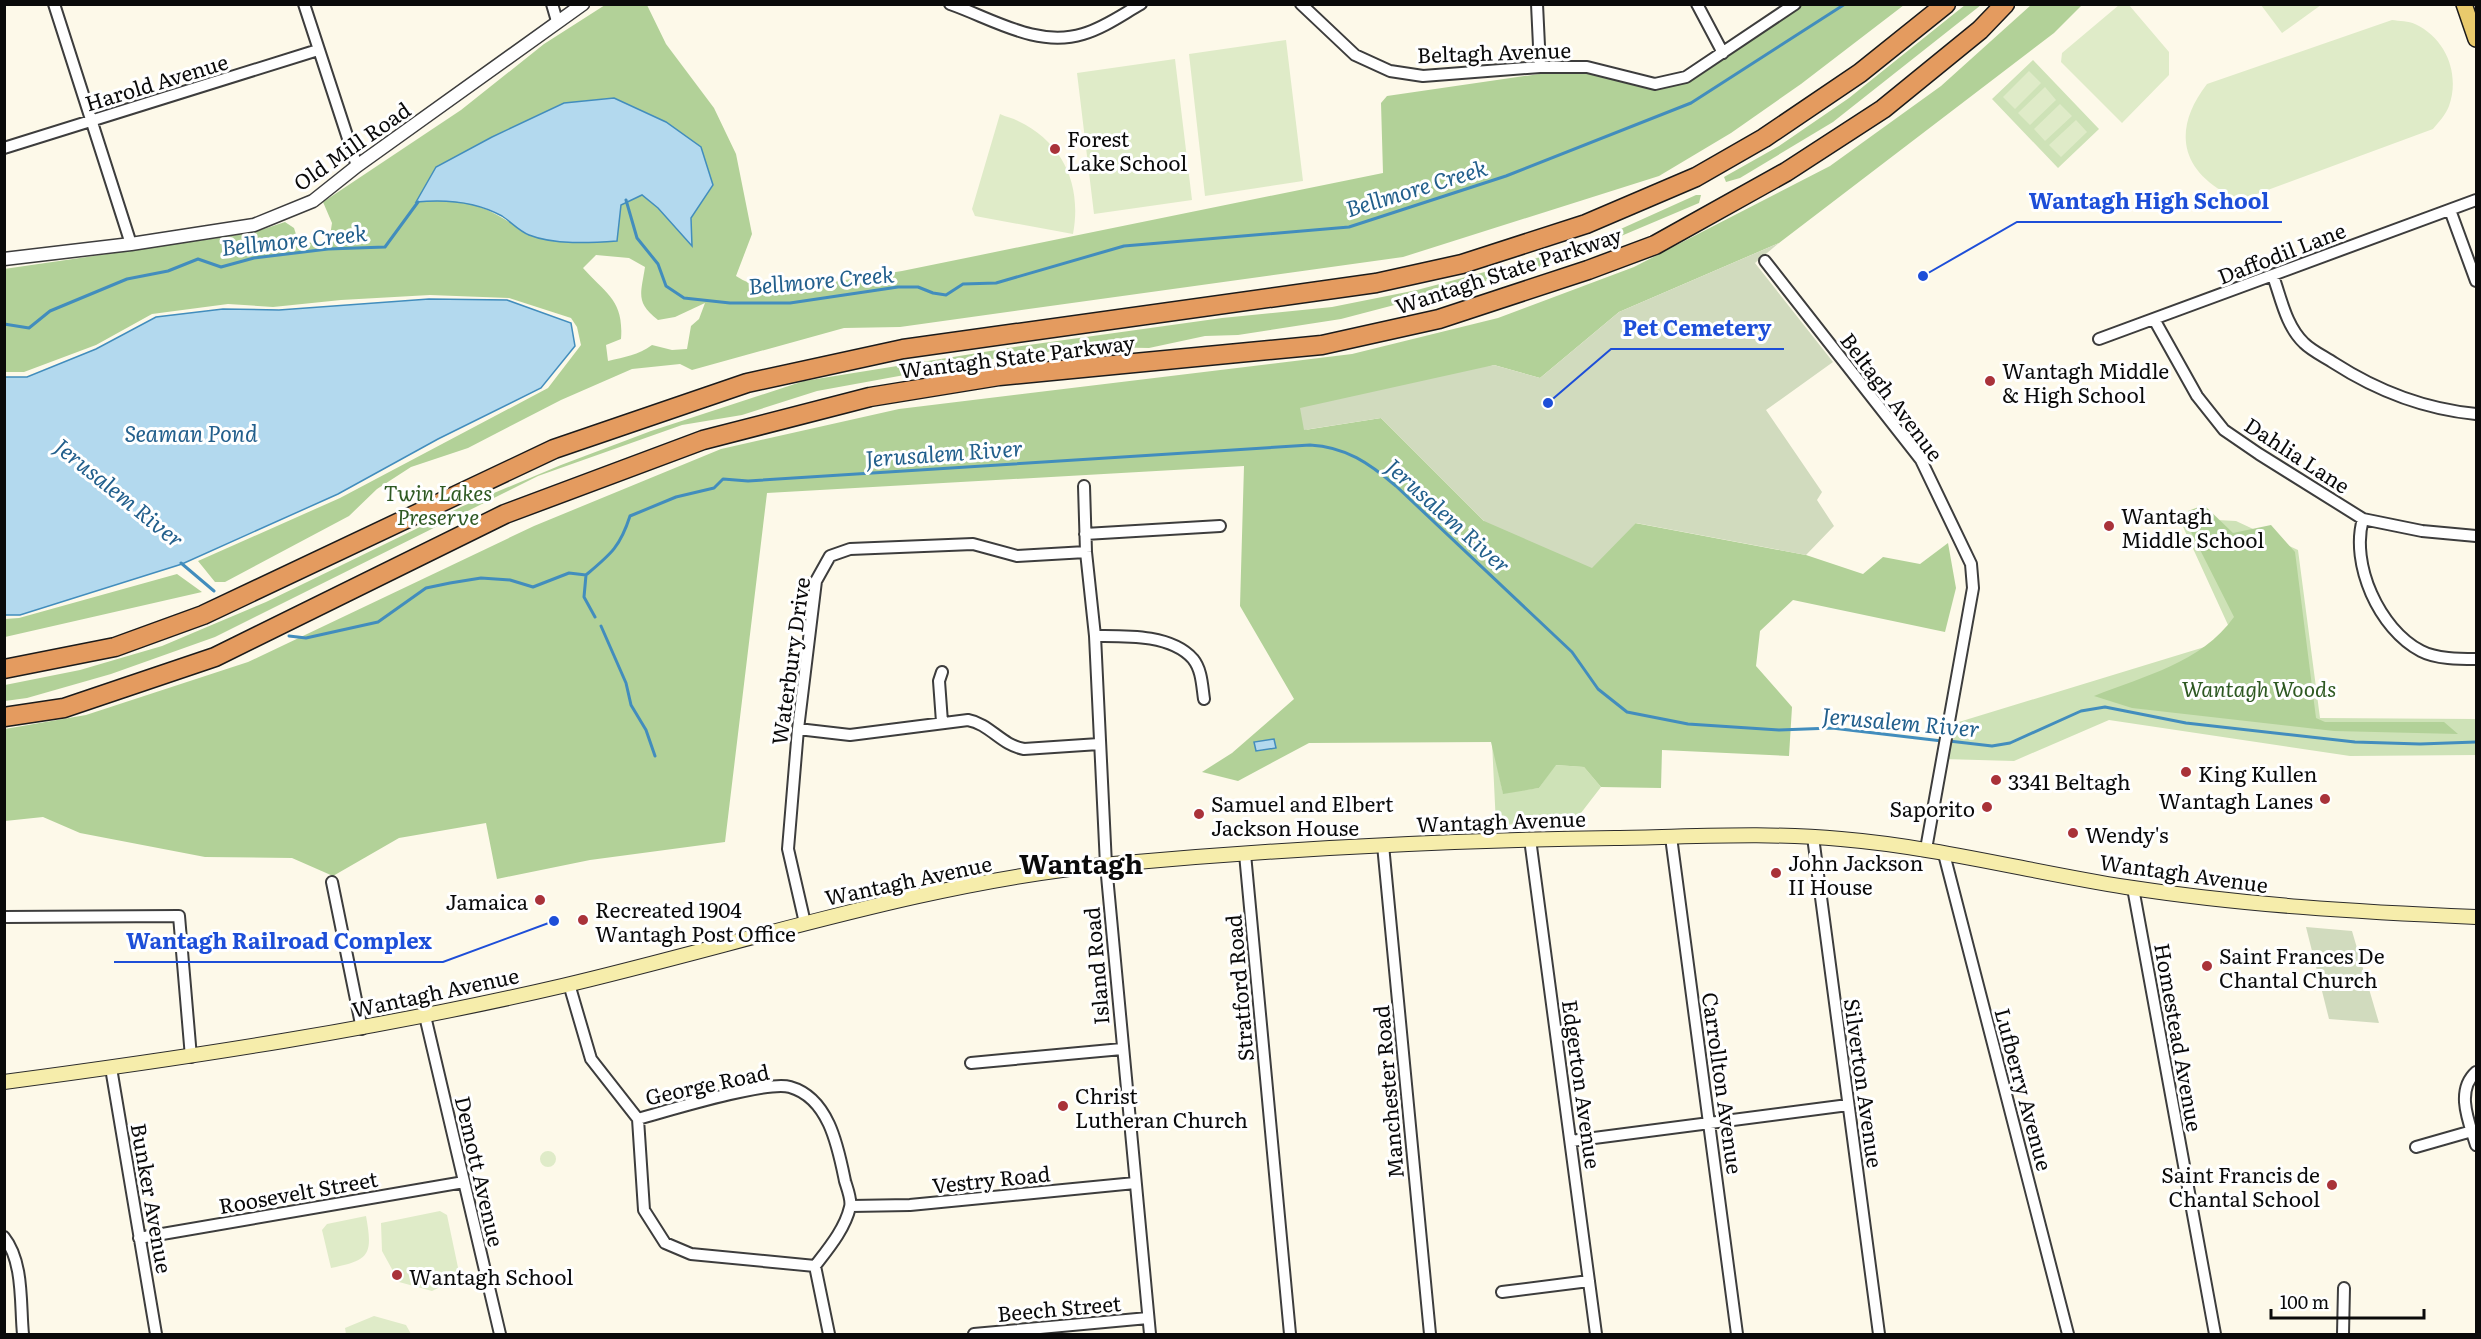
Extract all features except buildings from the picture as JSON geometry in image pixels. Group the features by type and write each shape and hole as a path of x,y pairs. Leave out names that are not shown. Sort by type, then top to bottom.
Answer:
{"highway":[{"name":"Wantagh State Parkway","path":"4,669 115,647 203,615 554,449 747,383 903,349 1376,284 1462,264 1586,224 1696,177 1764,138 1860,73 1946,4"},
{"name":"Wantagh State Parkway","path":"4,717 64,708 215,657 505,514 703,440 870,397 999,376 1322,345 1439,319 1588,270 1655,245 1786,172 1882,109 1980,30 2005,4"}],"main road":[{"path":"2464,4 2476,39"},
{"name":"Wantagh Avenue","path":"4,1082 190,1057 362,1029 569,984 805,923 988,882 1106,865 1245,854 1530,839 1813,837 1926,849 2133,888 2319,910 2476,917"}],"street":[{"path":"54,4 131,244"},
{"path":"304,4 357,166"},
{"path":"552,4 557,21"},
{"name":"Old Mill Road","path":"4,259 131,244 254,225 313,201 357,166 583,4"},
{"path":"950,4 973,8 1002,25 1052,39 1091,32 1141,4"},
{"name":"Beltagh Avenue","path":"1300,4 1355,55 1390,72 1423,76 1587,67 1655,84 1686,77 1795,4"},
{"path":"1538,4 1540,68"},
{"path":"1697,4 1722,53"},
{"name":"Harold Avenue","path":"4,148 318,50"},
{"name":"Daffodil Lane","path":"2099,339 2156,321 2476,200"},
{"path":"2450,210 2476,281"},
{"name":"Beltagh Avenue","path":"1765,261 1921,460 1971,564 1973,588 1926,849"},
{"path":"2273,276 2287,317 2303,342 2330,361 2360,380 2395,396 2433,409 2476,414"},
{"name":"Dahlia Lane","path":"2156,321 2197,396 2224,430 2364,519 2422,531 2476,536"},
{"name":"Island Road","path":"1084,486 1086,552 1095,636 1106,865 1149,1335"},
{"path":"2364,519 2359,533 2360,559 2377,604 2396,633 2422,652 2461,659 2476,659"},
{"path":"1085,534 1220,526"},
{"name":"Waterbury Drive","path":"805,923 788,849 798,729 816,581 830,556 850,549 973,544 1017,556 1086,552"},
{"path":"1095,636 1135,636 1183,651 1193,660 1201,674 1204,699"},
{"path":"942,672 939,681 942,722"},
{"path":"798,729 850,735 942,722 976,721 1005,743 1024,749 1099,744"},
{"name":"Carrollton Avenue","path":"1671,837 1737,1335"},
{"name":"Silverton Avenue","path":"1813,837 1879,1335"},
{"name":"Edgerton Avenue","path":"1530,839 1596,1335"},
{"name":"Manchester Road","path":"1383,845 1430,1335"},
{"name":"Stratford Road","path":"1245,854 1290,1335"},
{"name":"Lufberry Avenue","path":"1944,854 2068,1335"},
{"path":"332,882 362,1029"},
{"name":"Homestead Avenue","path":"2133,888 2215,1335"},
{"path":"4,917 179,916 190,1057"},
{"path":"569,984 591,1059 638,1119 644,1210 664,1243 691,1254 815,1266"},
{"name":"Demott Avenue","path":"425,1016 500,1335"},
{"path":"970,1063 1122,1049"},
{"name":"Bunker Avenue","path":"111,1068 156,1335"},
{"path":"2476,1072 2465,1088 2464,1099 2476,1145"},
{"name":"George Road","path":"638,1119 766,1087 790,1087 820,1107 838,1143 850,1206"},
{"path":"1571,1141 1848,1105"},
{"path":"2416,1147 2472,1131"},
{"name":"Roosevelt Street","path":"140,1238 464,1182"},
{"name":"Vestry Road","path":"850,1206 910,1205 1135,1183"},
{"path":"830,1335 815,1266 837,1236 850,1206"},
{"path":"4,1238 13,1254 16,1268 22,1335"},
{"path":"1502,1292 1589,1281"},
{"path":"2343,1335 2344,1288"},
{"name":"Beech Street","path":"974,1335 1148,1318"}],"green space":[{"path":"605,5 647,5 666,44 714,108 736,154 752,234 736,276 758,286 782,290 902,271 1383,173 1381,103 1387,96 1587,67 1655,84 1686,77 1795,5 1904,5 1801,84 1731,133 1659,176 1403,257 900,327 844,328 692,370 680,364 632,369 561,400 468,448 411,467 377,489 349,516 225,582 215,582 198,561 340,498 548,388 581,345 577,327 571,318 509,298 430,295 273,307 228,304 152,314 96,345 24,372 5,372 4,269 252,233 285,222 294,228 299,244 325,241 330,236 332,223 323,202 461,110 544,44","holes":["614,98 666,122 713,185 691,218 691,245 658,208 642,195 621,205 529,235 500,216 479,206 444,199 417,202 436,167 564,103","596,255 629,258 645,267 641,297 646,308 658,320 675,317 705,303 699,319 691,326 687,349 672,350 652,345 626,357 608,361 606,345 621,339 620,315 612,299 583,268"]},
{"path":"1965,5 1981,5 1833,122 1740,178 1726,182 1724,177 1779,146 1849,98"},
{"path":"2031,5 2082,5 2054,33 1779,243 1619,312 1540,378 1494,365 1305,430 1381,418 1484,521 1635,523 1806,555 1863,574 1883,557 1920,564 1948,543 1956,588 1945,632 1793,600 1760,631 1756,666 1792,707 1789,756 1662,750 1661,788 1601,787 1584,767 1556,765 1539,788 1503,794 1491,742 1309,743 1238,781 1202,772 1232,753 1294,699 1240,606 1244,466 767,493 725,842 590,860 497,879 486,823 399,838 333,876 292,858 205,857 80,833 43,817 5,821 5,729 86,715 248,662 534,526 721,449 899,409 1352,354 1498,318 1634,267 1830,166 1941,86"},
{"path":"2119,5 2129,5 2169,52 2169,75 2122,123 2061,62 2062,53"},
{"path":"2261,5 2321,5 2282,33"},
{"path":"2392,20 2413,23 2426,31 2443,48 2448,59 2452,70 2452,94 2446,112 2433,129 2227,205 2222,191 2196,169 2189,156 2186,142 2186,128 2190,114 2207,84"},
{"path":"1286,40 1303,181 1205,196 1189,54"},
{"path":"1175,59 1192,200 1094,214 1077,73"},
{"path":"2033,60 2099,129 2058,168 1992,99"},
{"path":"2029,71 2041,83 2015,109 2003,97"},
{"path":"2045,87 2056,100 2030,125 2018,113"},
{"path":"2060,104 2072,116 2045,141 2034,129"},
{"path":"1000,114 1034,130 1058,154 1072,183 1075,199 1073,234 975,216 972,209"},
{"path":"2076,120 2087,132 2061,157 2049,145"},
{"path":"1696,195 1701,195 1699,203 1614,239 1539,267 1341,319 1238,335 1205,336 1149,348 1091,347 1003,357 817,391 742,415 682,425 538,476 215,637 111,674 27,698 5,701 5,685 80,670 162,646 266,602 463,506 561,465 651,431 804,381 1015,347 1222,318 1332,307 1417,290 1534,259 1614,232"},
{"path":"1779,243 1755,263 1833,362 1766,410 1822,492 1817,500 1834,526 1806,555 1636,523 1592,568 1484,521 1381,418 1304,430 1300,408 1494,365 1540,378 1619,312"},
{"path":"2204,505 2233,533 2271,525 2295,552 2316,718 2325,722 2444,722 2458,734 2334,731 2132,708 2094,696 2152,674 2188,657 2221,633 2234,617 2189,528 2188,511"},
{"name":"Wantagh Woods","path":"2179,518 2236,521 2298,550 2320,718 2476,719 2476,755 2350,756 2109,720 2014,761 1943,759 1949,725 2234,638"},
{"path":"177,574 202,592 5,637 5,619 19,618"},
{"path":"1492,742 1503,793 1539,788 1555,765 1584,767 1601,787 1574,822 1496,825"},
{"path":"2306,927 2352,931 2379,1023 2329,1019"},
{"path":"548,1151 554,1153 556,1159 554,1165 548,1167 542,1165 540,1159 542,1153"},
{"path":"440,1211 447,1215 460,1277 432,1291 399,1282 382,1251 381,1223"},
{"path":"366,1216 369,1239 366,1254 354,1262 331,1268 322,1230 327,1224"},
{"path":"374,1316 406,1325 411,1334 346,1334 345,1328"}],"water":[{"path":"614,98 666,122 701,147 713,185 691,218 692,246 658,208 642,195 621,205 617,241 596,242 561,242 529,235 502,216 471,204 449,201 416,202 436,167 492,137 564,103"},
{"name":"Seaman Pond","path":"429,299 507,300 571,323 575,346 541,388 438,439 338,494 182,564 20,615 5,615 5,377 27,377 96,349 156,317 223,309 279,310"},
{"path":"1274,739 1276,748 1256,751 1254,742"}],"waterway":[{"name":"Bellmore Creek","path":"626,200 637,238 658,264 666,286 684,298 730,303 790,303 898,287 918,287 946,295 963,284 996,283 1124,246 1349,227 1506,176 1691,103 1845,4"},
{"name":"Bellmore Creek","path":"4,324 29,328 50,311 127,279 168,271 198,259 221,267 254,258 328,249 385,247 418,202"},
{"name":"Jerusalem River","path":"289,636 306,638 378,622 426,588 450,583 481,578 510,580 533,587 569,573 586,575 614,549 630,516 676,497 714,488 723,479 748,481 1310,445 1323,446 1346,453 1376,470 1396,486 1572,652 1598,689 1627,712 1688,724 1779,730 1832,728 1942,741"},
{"name":"Jerusalem River","path":"181,563 214,591"},
{"path":"586,575 584,597 595,617"},
{"path":"601,626 626,683 631,705 646,730 655,756"},
{"name":"Jerusalem River","path":"1949,741 1992,746 2010,743 2081,711 2105,707 2186,723 2355,742 2420,744 2476,742"}],"place":[{"name":"Forest Lake School","path":"1055,149"},
{"name":"Wantagh High School","path":"1923,276"},
{"name":"Wantagh Middle & High School","path":"1990,381"},
{"name":"Pet Cemetery","path":"1548,403"},
{"name":"Wantagh Middle School","path":"2109,526"},
{"name":"King Kullen","path":"2186,772"},
{"name":"3341 Beltagh","path":"1996,780"},
{"name":"Wantagh Lanes","path":"2325,799"},
{"name":"Saporito","path":"1987,807"},
{"name":"Samuel and Elbert Jackson House","path":"1199,814"},
{"name":"Wendy's","path":"2073,833"},
{"name":"John Jackson II House","path":"1776,873"},
{"name":"Jamaica","path":"540,900"},
{"name":"Recreated 1904 Wantagh Post Office","path":"583,920"},
{"name":"Wantagh Railroad Complex","path":"554,921"},
{"name":"Saint Frances De Chantal Church","path":"2207,966"},
{"name":"Christ Lutheran Church","path":"1063,1106"},
{"name":"Saint Francis de Chantal School","path":"2332,1185"},
{"name":"Wantagh School","path":"397,1275"}],"district":[{"name":"Wantagh","path":"1081,862"}],"park label":[{"name":"Twin Lakes Preserve","path":"438,503"}]}
